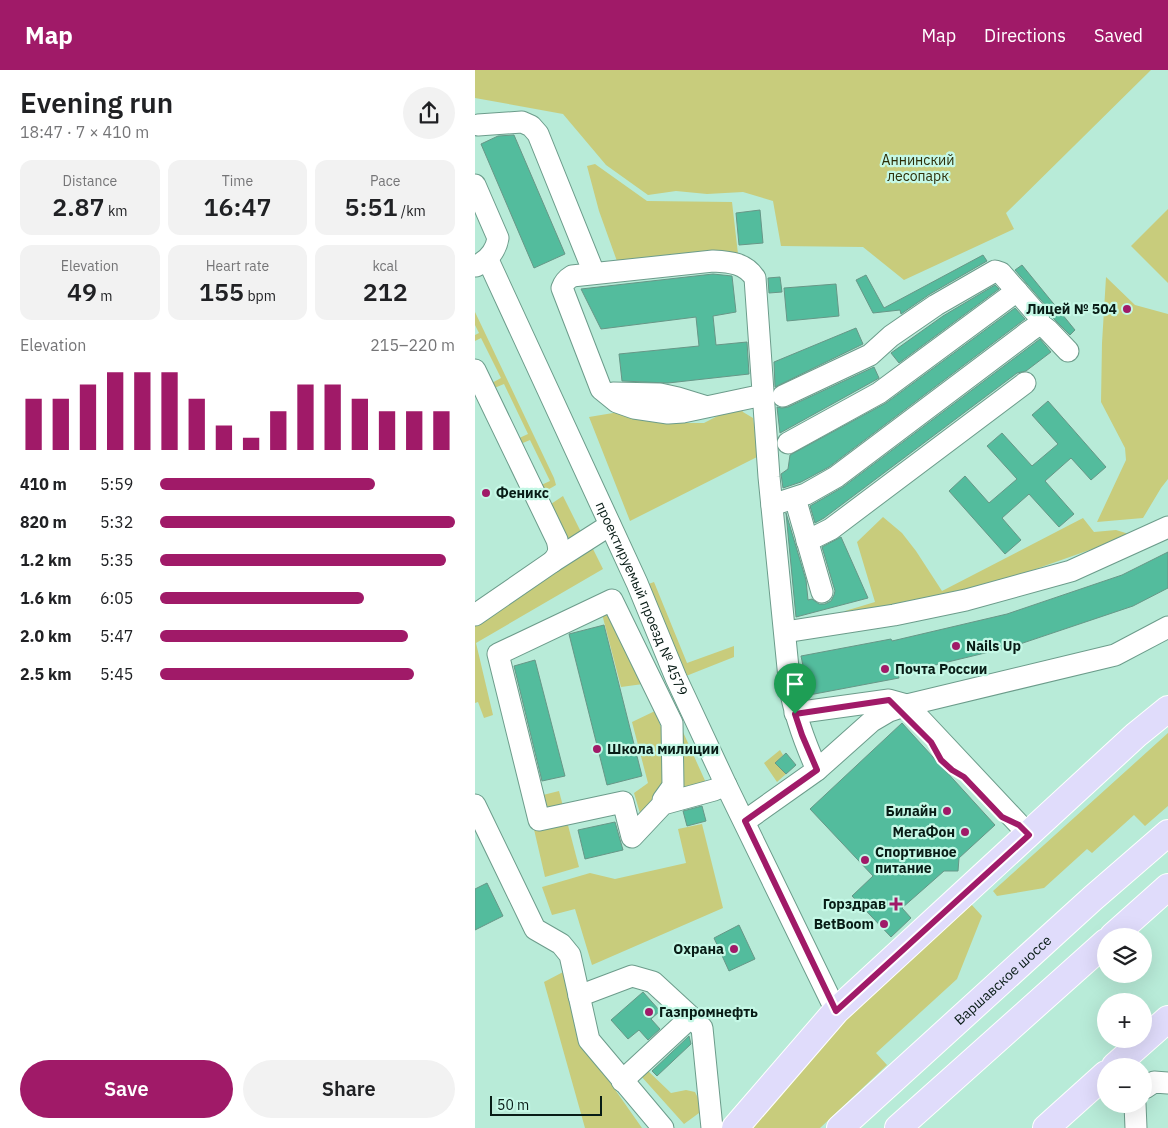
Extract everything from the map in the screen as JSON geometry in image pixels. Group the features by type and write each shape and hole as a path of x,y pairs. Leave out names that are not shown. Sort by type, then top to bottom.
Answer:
{"main road":[{"path":"735,1128 836,1011 1024,830 1168,709"},
{"name":"Варшавское шоссе","path":"840,1128 1165,834"},
{"path":"1122,928 1168,887"},
{"path":"898,1128 1097,950"},
{"path":"1127,1058 1168,1019"},
{"path":"1046,1128 1097,1084"}],"street":[{"path":"478,125 522,122 531,126 537,134 594,273"},
{"name":"проектируемый проезд № 4579","path":"475,185 498,238 481,263 610,525 637,583 676,678 836,1011"},
{"path":"817,770 795,714 790,688 767,453 773,395 755,278 745,266 713,261 572,276 567,279 562,288 601,389 617,402 634,408 668,413 683,412 706,406 773,395 870,356 891,336 936,305 995,271 1001,273 1037,314 1040,319 1039,323"},
{"path":"788,443 879,393 1017,291"},
{"path":"772,505 806,494 836,477 1039,323"},
{"path":"1039,323 1067,351"},
{"path":"475,370 557,540 558,553 552,562"},
{"path":"807,540 831,528 1025,383"},
{"path":"795,498 823,592"},
{"path":"475,616 552,562 610,525"},
{"path":"785,632 894,615 966,600 1071,571 1166,534"},
{"path":"663,804 663,800 673,786 672,723 612,600 498,654 539,820 623,802 632,837 663,804 714,790 726,784"},
{"path":"795,714 898,704 1115,655 1168,627"},
{"path":"898,704 931,742 941,760 952,770 964,777 1002,817 1024,830"},
{"path":"745,821 817,770 872,721 898,704"},
{"path":"898,704 1024,830"},
{"path":"475,805 535,929 568,950 589,1040 663,1128"},
{"path":"579,996 632,976 653,982 691,1017 702,1028 712,1128"},
{"path":"622,1081 691,1017"},
{"path":"1152,1084 1168,1082"},
{"path":"1137,1128 1139,1113"}],"green space":[{"name":"Аннинский лесопарк","path":"475,70 1151,70 1006,213 1014,229 904,280 863,247 781,246 773,201 743,192 707,194 676,191 648,195 606,165 563,114 475,98"},
{"path":"595,164 647,201 732,202 738,254 618,264 599,211 587,166"},
{"path":"1168,209 1168,283 1131,246"},
{"path":"1106,277 1135,305 1168,314 1168,479 1143,518 1097,522 1126,460 1125,448 1101,402"},
{"path":"475,312 554,478 556,485 549,489 542,490 537,487 550,481 530,440 518,445 515,440 528,434 504,384 492,389 490,384 501,378 481,338 475,341 475,335 479,333 475,325"},
{"path":"739,405 743,412 753,418 759,456 630,521 589,417 619,412 674,423 704,423"},
{"path":"563,496 583,536 567,546 551,504"},
{"path":"883,517 902,533 942,591 1083,518 1094,532 1116,530 1132,535 1005,580 899,607 839,615 845,611 875,602 857,542"},
{"path":"592,547 603,569 476,643 493,715 484,718 478,702 475,703 475,626"},
{"path":"654,582 687,663 734,646 734,657 681,678 643,586"},
{"path":"610,609 643,684 621,687 602,614"},
{"path":"655,711 679,776 683,732 707,785 642,820 634,793 648,783 632,722"},
{"path":"1168,733 1168,806 1145,826 1134,815 1092,853 1087,849 1044,888 997,896 993,891"},
{"path":"780,750 783,755 775,763 786,774 777,782 764,763"},
{"path":"559,791 579,867 545,877 527,799"},
{"path":"702,824 723,908 592,965 575,909 552,915 542,887 590,873 615,879 686,863 678,829"},
{"path":"971,904 982,916 957,979 876,1053 887,1065 820,1128 749,1128 847,1017"},
{"path":"565,971 583,1044 642,1128 585,1128 544,982"},
{"path":"647,1070 671,1093 686,1090 695,1092 700,1102 699,1113 684,1124 641,1076"}],"building":[{"path":"514,135 565,254 534,268 481,144 498,136"},
{"path":"760,210 763,243 739,245 736,213"},
{"path":"983,255 987,261 930,294 901,314 900,310 873,313 856,280 866,275 884,308"},
{"path":"1022,265 1075,330 1070,335 1051,316 1046,306 1015,270"},
{"path":"713,274 732,276 736,312 713,316 716,345 747,342 749,374 668,383 622,381 619,354 699,346 696,317 601,329 581,289"},
{"path":"780,277 782,292 769,293 768,278"},
{"path":"836,284 839,316 787,321 784,288"},
{"path":"995,285 999,289 899,363 891,353 943,316"},
{"path":"1015,308 1025,319 829,467 801,482 783,488 781,474 788,469 790,455 886,403"},
{"path":"856,328 863,344 775,387 774,362"},
{"path":"1040,339 1051,352 1026,371 1017,373 815,523 810,506 843,487"},
{"path":"874,367 879,378 780,433 777,407 788,407"},
{"path":"1048,401 1106,467 1091,480 1071,458 1045,481 1074,514 1059,527 1029,494 1002,518 1021,540 1005,554 949,491 965,476 989,503 1017,479 987,446 1002,433 1032,466 1058,444 1032,415"},
{"path":"786,513 806,580 808,600 812,599 819,604 831,601 835,591 822,547 841,537 868,598 796,617"},
{"path":"1168,552 1168,588 1133,606 1014,646 898,674 899,678 809,695 801,656 891,639 892,641 1007,614 1122,575"},
{"path":"604,625 642,776 607,785 569,634"},
{"path":"535,660 565,776 542,781 514,666"},
{"path":"902,723 995,825 959,858 958,871 944,871 902,908 911,918 891,937 852,896 873,876 810,809"},
{"path":"786,753 796,765 786,774 775,763"},
{"path":"702,806 706,821 687,826 683,811"},
{"path":"615,822 623,850 585,859 578,830"},
{"path":"487,883 503,916 475,930 475,889"},
{"name":"Охрана","path":"739,925 755,959 729,971 714,938"},
{"path":"643,992 660,1011 651,1019 660,1029 648,1040 639,1030 628,1039 611,1020"},
{"path":"689,1036 691,1044 657,1076 652,1071"}],"place":[{"name":"Лицей № 504","path":"1127,309"},
{"name":"Феникс","path":"486,493"},
{"name":"Nails Up","path":"956,646"},
{"name":"Почта России","path":"885,669"},
{"name":"Школа милиции","path":"597,749"},
{"name":"Билайн","path":"947,811"},
{"name":"МегаФон","path":"965,832"},
{"name":"Спортивное питание","path":"865,860"},
{"name":"Горздрав","path":"896,904"},
{"name":"BetBoom","path":"884,924"},
{"name":"Охрана","path":"734,949"},
{"name":"Газпромнефть","path":"649,1012"}],"route":[{"path":"889,700 931,742 941,760 952,770 964,777 1002,817 1019,825 1029,835 836,1011 745,821 817,770 795,714 889,700"}]}
